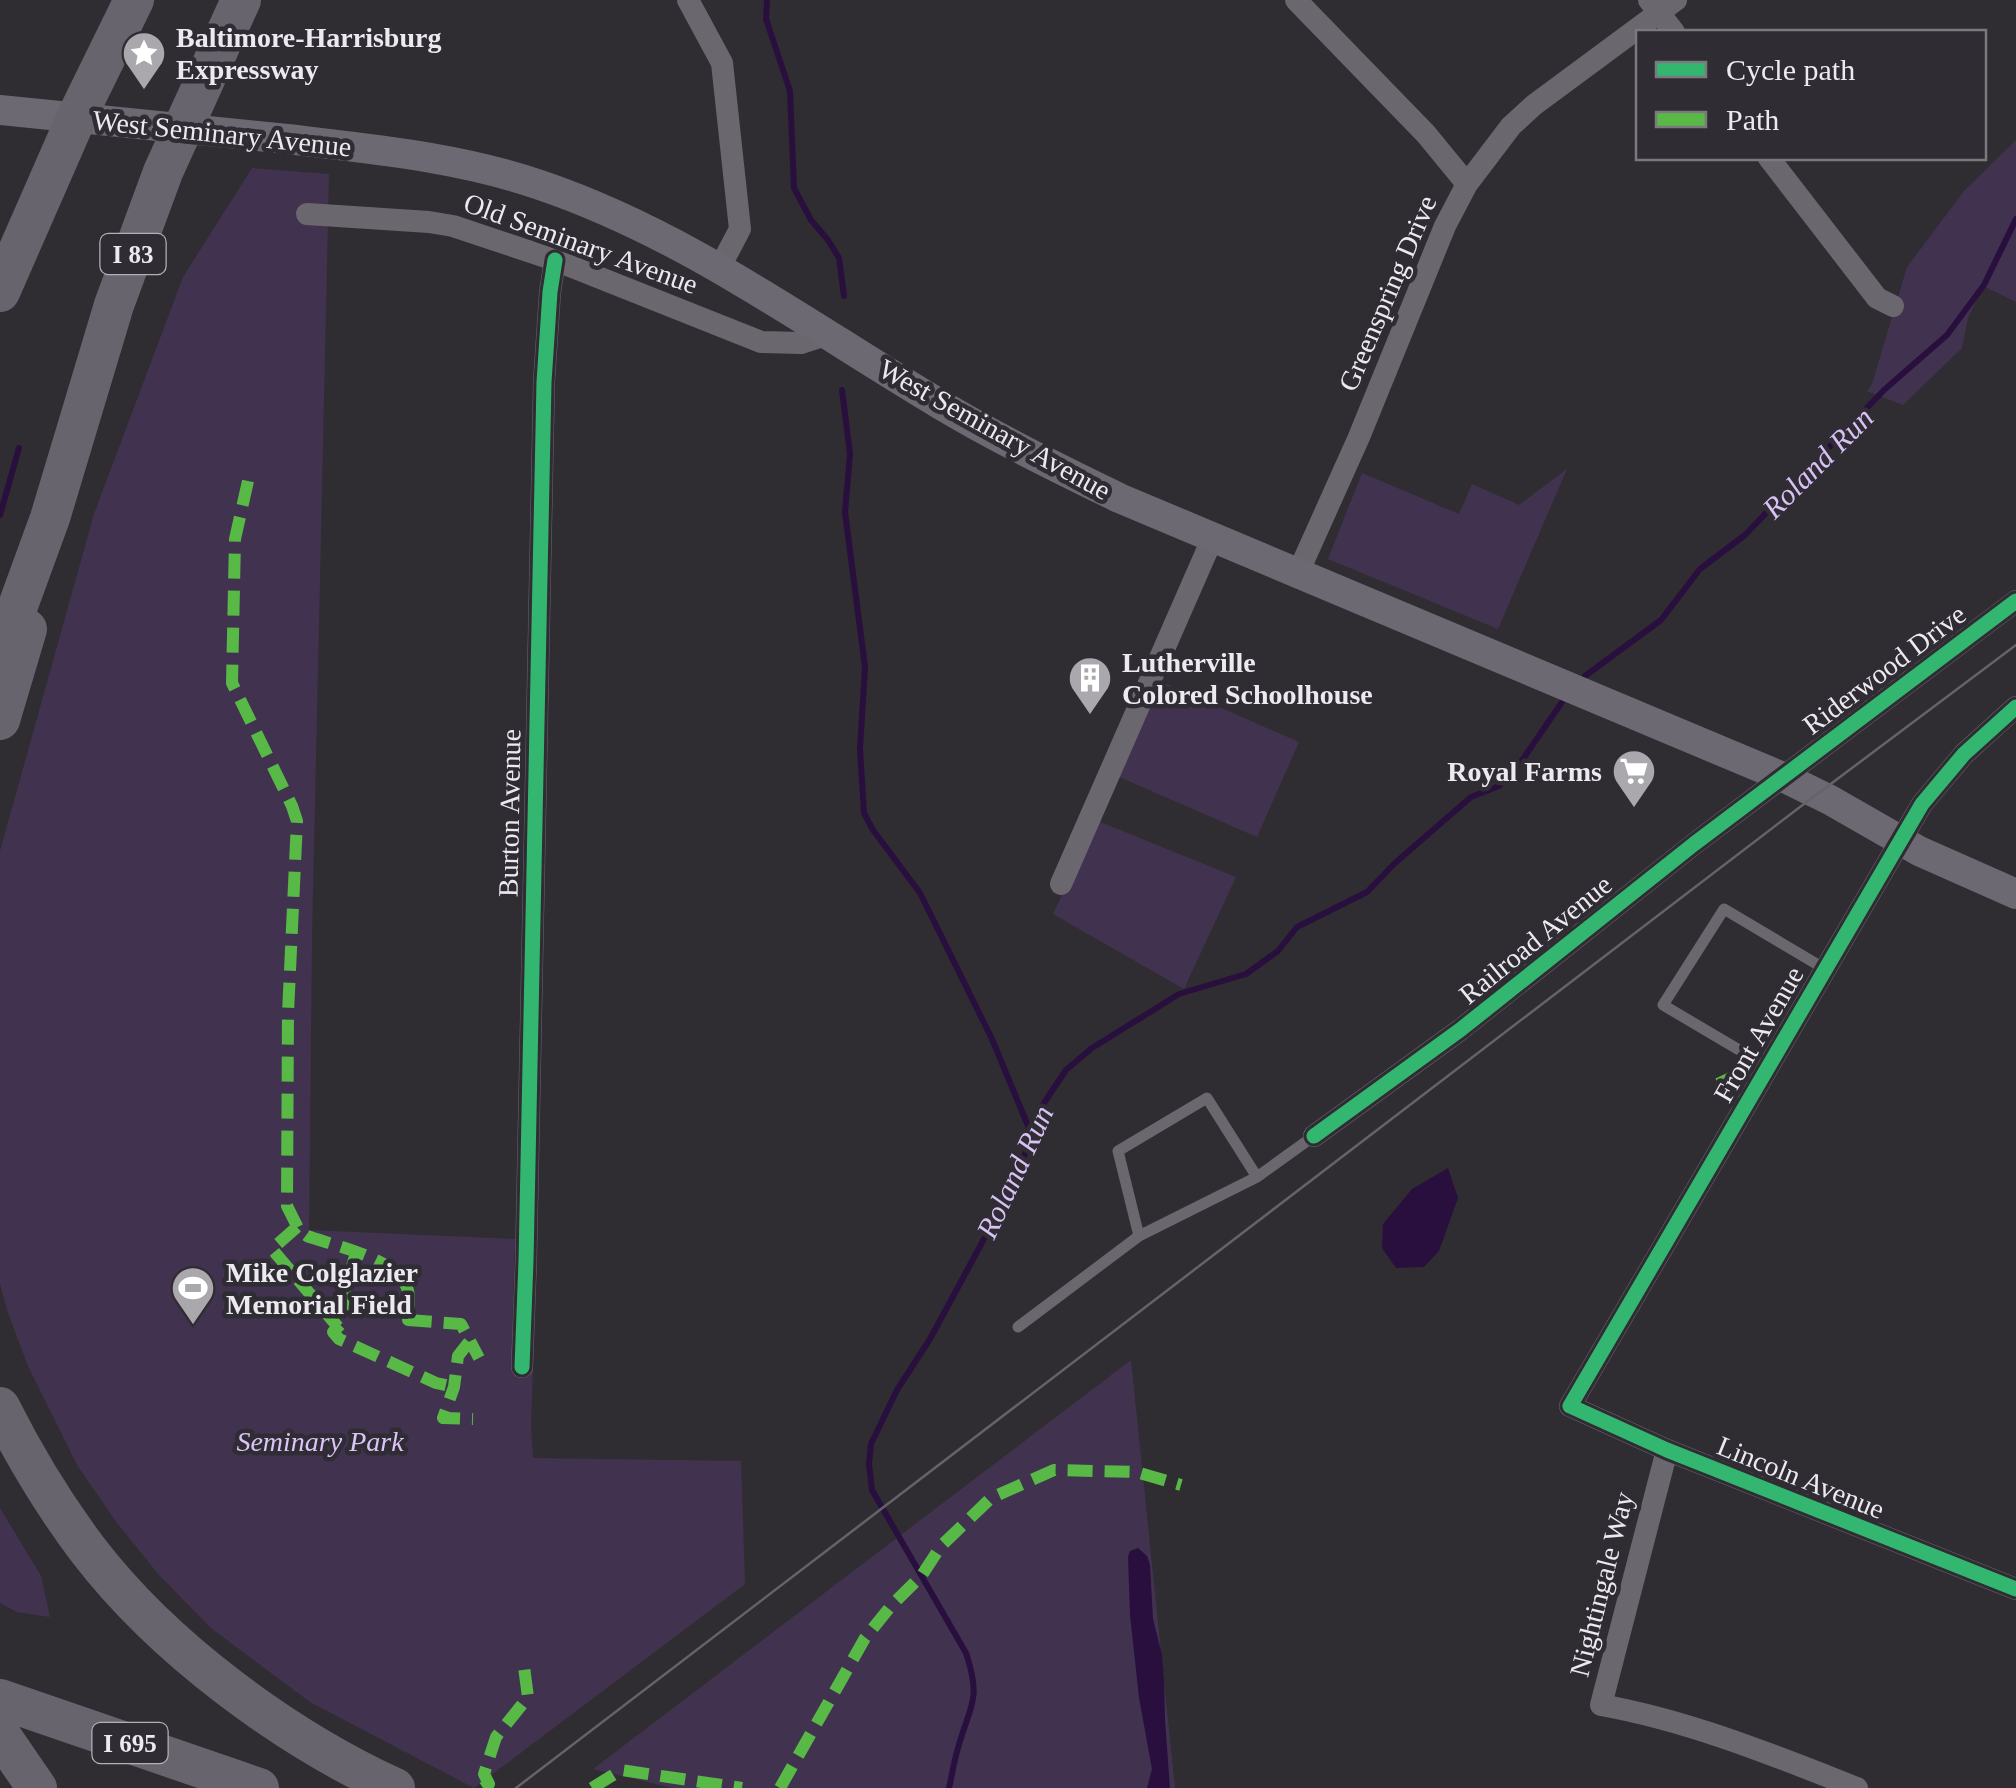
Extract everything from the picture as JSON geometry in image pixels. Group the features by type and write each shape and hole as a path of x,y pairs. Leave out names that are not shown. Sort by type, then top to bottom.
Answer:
{"highway":[{"path":"0,292 78,114 134,0"},
{"name":"I 83","path":"0,654 50,518 114,304 162,172 240,0"},
{"path":"0,720 51,551 50,518"},
{"path":"0,1406 44,1488 89,1552 169,1637 261,1711 387,1784"},
{"name":"I 695","path":"0,1699 259,1788"},
{"path":"0,1734 37,1788"},
{"path":"0,1771 48,1788"}],"main road":[{"name":"West Seminary Avenue","path":"0,110 398,153 490,170 584,201 720,267 938,404 1119,498 1782,777 1942,862 2016,894"}],"street":[{"path":"688,0 722,63 740,229 720,267"},
{"path":"1296,0 1426,134 1468,184"},
{"path":"1661,4 1673,30"},
{"name":"Greenspring Drive","path":"1298,573 1359,437 1445,226 1468,184 1511,126 1661,4"},
{"path":"1771,160 1876,298 1894,306"},
{"name":"Old Seminary Avenue","path":"307,214 453,226 555,260 760,342 801,343 829,334"},
{"name":"Burton Avenue","path":"522,1368 544,382 555,260"},
{"path":"1061,884 1213,537"},
{"name":"Riderwood Drive","path":"1782,777 2016,601"},
{"name":"Front Avenue","path":"1570,1406 1922,804 1964,754 2016,707"},
{"name":"Railroad Avenue","path":"1314,1136 1460,1030 1782,777"},
{"name":"Lincoln Avenue","path":"1570,1406 1667,1450 2016,1589"},
{"name":"Nightingale Way","path":"1667,1450 1601,1706 1711,1732 1856,1788"}],"lane":[{"path":"1768,1067 1664,1005 1724,908 1825,969"},
{"path":"1139,1236 1118,1151 1208,1098 1257,1177"},
{"path":"1018,1326 1139,1236 1257,1177 1314,1136"}],"green space":[{"path":"2016,140 2016,302 1983,286 1968,318 1962,348 1903,405 1867,391 1907,267 1964,191"},
{"name":"Seminary Park","path":"252,168 329,174 309,1230 515,1239 512,1331 534,1334 533,1458 741,1461 745,1584 474,1788 310,1702 211,1628 159,1575 77,1465 28,1366 0,1284 0,851 94,514 183,277"},
{"path":"1567,469 1498,629 1328,559 1362,473 1459,514 1472,484 1519,505"},
{"path":"1158,680 1299,742 1257,837 1117,776"},
{"path":"1093,819 1236,877 1184,989 1053,914"},
{"path":"1131,1360 1175,1788 672,1788 593,1769"},
{"path":"0,1508 41,1576 50,1617 17,1612 0,1603"}],"shaded area":[{"path":"1448,1168 1458,1198 1439,1251 1424,1267 1396,1268 1382,1248 1383,1224 1412,1189"},
{"path":"1138,1548 1150,1565 1153,1619 1162,1655 1170,1788 1147,1788 1152,1769 1130,1615 1128,1557 1130,1551"}],"waterway":[{"path":"767,0 766,19 790,91 794,188 811,220 839,258 844,296"},
{"name":"Roland Run","path":"1585,676 1661,620 1700,569 1745,535 1884,390 1947,335 1984,285 2016,219"},
{"path":"842,390 850,454 845,512 865,667 860,749 864,813 920,893 992,1039 1031,1133"},
{"path":"0,515 19,448"},
{"name":"Roland Run","path":"949,1788 973,1702 971,1669 966,1653 872,1490 871,1444 897,1390 930,1339 984,1239 1024,1156 1044,1103 1066,1070 1092,1048 1179,994 1246,974 1278,951 1297,927 1367,892 1471,797 1499,786 1562,702"}],"tram line":[{"path":"516,1788 2016,645"}],"marked path":[{"path":"248,481 235,539 232,683 297,821 288,1013 287,1206 299,1230 307,1236 363,1254 401,1278 408,1291 408,1320 461,1324 479,1358"},
{"path":"1718,1084 1737,1075 1756,1086"},
{"path":"297,1227 272,1249 338,1327"},
{"path":"356,1253 344,1294 341,1324 333,1332 339,1339 436,1383 454,1387"},
{"path":"469,1342 458,1356 454,1387 443,1418 473,1419"},
{"path":"780,1788 865,1638 922,1575 941,1546 991,1498 1054,1470 1136,1472 1181,1485"},
{"path":"483,1788 489,1784 484,1774 496,1737 528,1697 524,1667"},
{"path":"592,1788 621,1770 742,1788"}],"cycle path":[{"path":"522,1367 544,382 555,260"},
{"path":"1314,1136 1460,1030 1694,844 2016,601"},
{"path":"2016,707 1964,754 1922,804 1570,1406 1667,1450 2016,1589"}],"place":[{"name":"Baltimore-Harrisburg Expressway","path":"144,91"},
{"name":"Lutherville Colored Schoolhouse","path":"1090,716"},
{"name":"Royal Farms","path":"1634,809"},
{"name":"Mike Colglazier Memorial Field","path":"193,1326"}]}
